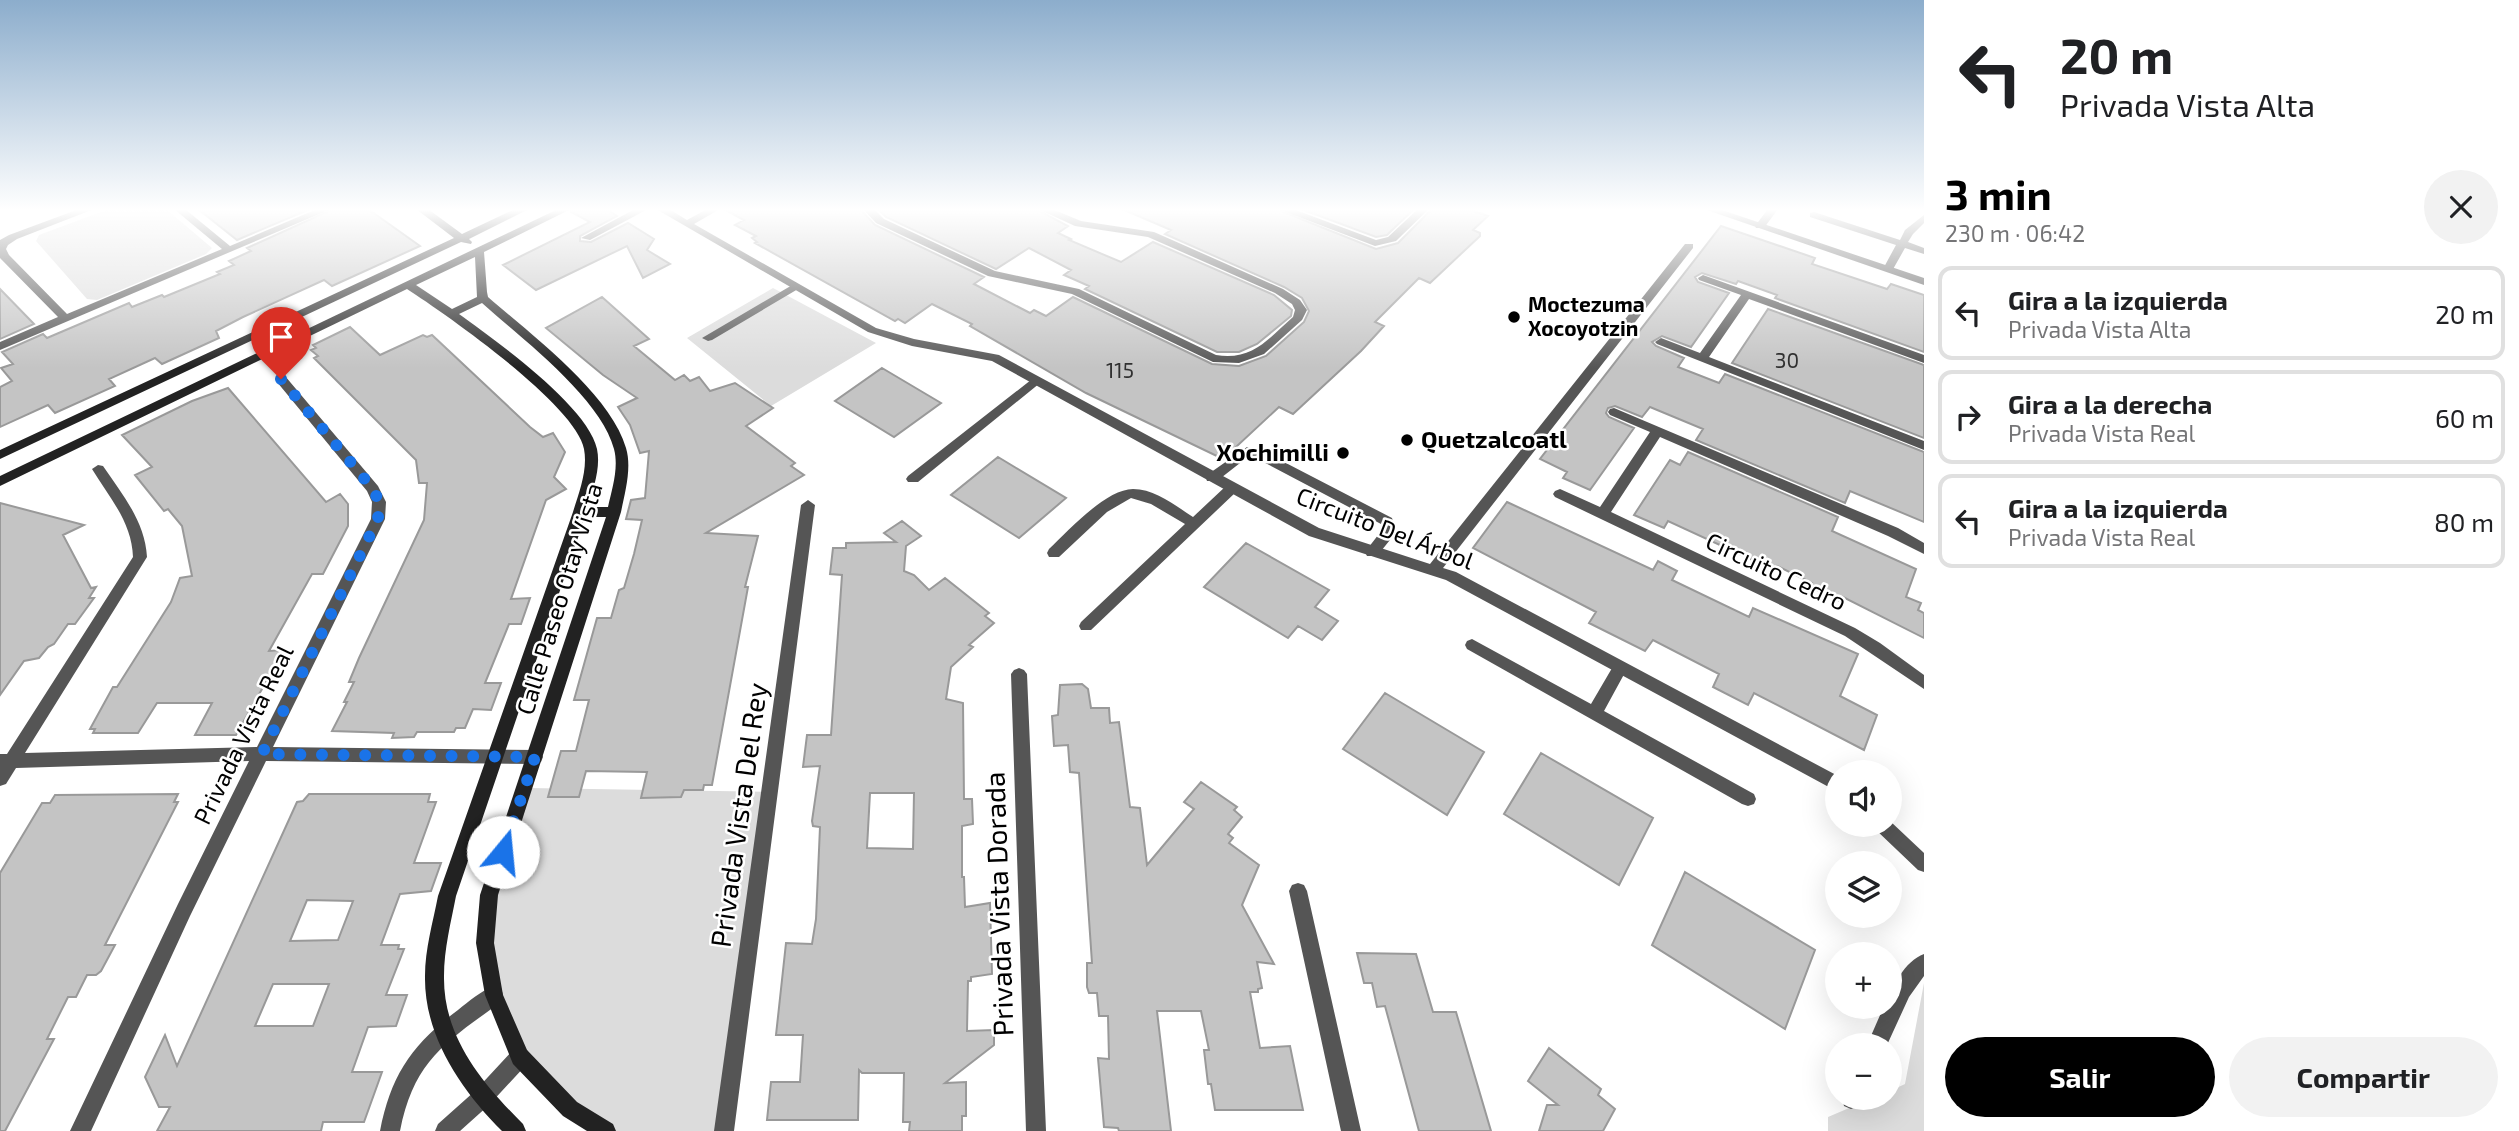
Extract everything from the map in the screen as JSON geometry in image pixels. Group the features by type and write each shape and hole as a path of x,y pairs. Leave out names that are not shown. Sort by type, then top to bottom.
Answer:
{"street":[{"path":"10,262 65,318"},
{"path":"0,346 201,262"},
{"path":"0,454 413,262"},
{"path":"0,481 456,262"},
{"path":"453,313 482,298 478,286 481,262"},
{"name":"Circuito Del Árbol","path":"751,262 872,330 912,342 985,354 1314,532 1434,569 1825,778"},
{"path":"967,262 992,274 1075,290 1213,358 1240,362 1253,357 1298,317 1301,310 1296,302 1279,291 1213,262"},
{"path":"1434,569 1677,262"},
{"path":"1867,262 1924,282"},
{"path":"1888,269 1892,262"},
{"path":"1703,278 1924,359"},
{"name":"Calle Paseo Otay Vista","path":"408,285 453,313 557,401 577,422 590,445 590,472 580,512 447,896 437,957 435,997 457,1062 482,1098 516,1131"},
{"path":"708,338 794,287"},
{"path":"1702,359 1747,294"},
{"name":"Calle Paseo Otay Vista","path":"482,298 588,394 610,421 621,449 620,484 614,512 489,895 485,943 495,995 520,1057 570,1109 607,1131"},
{"path":"1661,342 1924,446"},
{"name":"Privada Vista Real","path":"79,1131 184,910 378,519 379,502 373,489 281,379"},
{"path":"913,479 1036,380"},
{"path":"1614,412 1893,533 1924,549"},
{"path":"1602,515 1658,430"},
{"path":"1212,478 1247,451 1257,453 1387,521 1389,531 1372,552"},
{"path":"0,779 6,760 140,557 141,542 136,529 98,469"},
{"path":"1086,626 1231,489"},
{"path":"1054,553 1113,502 1132,493 1146,496 1195,524"},
{"name":"Circuito Cedro","path":"1560,495 1850,632 1924,683"},
{"name":"Privada Vista Del Rey","path":"724,1131 808,505"},
{"path":"580,512 614,512"},
{"path":"1472,645 1748,799"},
{"path":"1594,714 1620,667"},
{"name":"Privada Vista Dorada","path":"1019,674 1036,1131"},
{"path":"6,760 262,754 535,757"},
{"path":"1895,837 1924,864"},
{"path":"1298,891 1351,1131"},
{"path":"1883,1033 1915,970 1924,962"},
{"path":"390,1131 393,1111 408,1073 421,1052 495,995"},
{"path":"445,1131 482,1098 520,1057"}],"shaded area":[{"path":"54,262 188,262 97,300 87,299"},
{"path":"773,288 876,343 771,406 687,338"},
{"path":"528,788 775,792 725,1131 606,1131 520,1057 494,995 489,895"},
{"path":"1924,983 1924,1131 1828,1131 1828,1117 1844,1110 1902,1110 1902,1085 1905,1084"}],"building":[{"path":"230,262 385,262 332,286 324,280 243,317 216,331 219,338 162,364 155,358 109,379 115,386 55,413 48,405 0,427 0,387 12,381 1,368 13,364 2,352 43,334 47,338 129,303 132,307 162,295 164,297 220,274 217,272 234,265"},
{"path":"510,262 594,262 536,290 503,265"},
{"path":"635,262 670,264 643,278"},
{"path":"789,262 952,262 984,277 974,284 1030,313 1034,310 1046,316 1073,297 1212,364 1239,366 1266,356 1304,322 1309,311 1302,298 1284,287 1227,262 1453,262 1430,283 1419,278 1375,322 1384,326 1361,351 1293,414 1279,407 1223,459 1086,393 970,326 972,324 932,304 905,323 898,319 895,321"},
{"path":"981,262 1007,262 996,269"},
{"path":"1055,262 1198,262 1274,295 1292,310 1291,316 1257,344 1239,352 1217,352 1085,289 1089,286 1064,275 1071,270"},
{"path":"1693,262 1813,262 1812,264 1887,289 1891,284 1924,295 1924,352 1775,298 1777,295 1738,281 1736,284 1702,273 1695,277 1698,282 1729,293 1691,347 1662,336 1652,342 1684,358 1678,367 1719,383 1725,374 1924,452 1924,522 1850,491 1845,503 1696,440 1703,429 1650,407 1642,417 1615,406 1608,408 1606,413 1609,417 1634,428 1590,490 1563,478 1567,472 1540,459"},
{"path":"0,289 34,324 0,339"},
{"path":"602,297 649,339 634,346 675,380 684,375 690,381 699,377 710,391 735,383 773,408 746,426 795,463 791,466 804,475 706,533 758,536 745,587 748,587 712,785 704,785 703,790 684,790 681,797 641,798 647,772 586,771 579,797 548,797 561,751 576,751 589,700 574,700 597,618 611,618 634,554 642,520 626,519 631,500 645,498 649,451 640,453 630,425 618,407 637,398 603,375 546,328"},
{"path":"1768,309 1924,365 1924,438 1732,363"},
{"path":"350,327 380,355 423,335 432,335 530,427 543,437 553,433 565,452 554,477 566,489 546,500 511,599 530,598 521,624 509,624 485,683 501,683 491,710 473,709 465,728 456,728 454,732 417,732 414,737 392,738 394,733 332,731 347,702 344,702 354,682 349,682 359,658 424,520 427,483 419,483 416,460 314,358 318,356 311,350 316,348 313,345"},
{"path":"882,368 941,403 894,437 835,401"},
{"path":"228,388 326,502 340,494 348,504 348,526 323,574 312,574 269,651 284,650 236,735 195,735 212,703 157,703 138,733 93,733 95,729 90,729 113,687 117,687 171,602 180,578 192,576 182,526 168,509 164,511 135,475 152,467 122,435 192,401"},
{"path":"1688,452 1838,517 1832,531 1916,569 1906,597 1921,603 1918,610 1924,613 1924,638 1843,597 1842,602 1810,587 1812,583 1777,566 1774,570 1668,521 1664,528 1634,515 1670,460 1680,465"},
{"path":"998,457 1066,498 1019,538 951,495"},
{"path":"1507,502 1653,570 1658,561 1677,571 1672,580 1749,617 1753,608 1858,654 1840,696 1877,715 1864,750 1754,693 1748,705 1713,687 1719,674 1653,640 1645,651 1589,623 1596,612 1473,548"},
{"path":"0,503 84,525 63,535 91,588 96,587 89,598 94,598 75,624 68,624 54,644 39,658 24,661 0,695"},
{"path":"902,521 921,536 906,546 904,571 914,575 929,590 945,578 989,613 985,616 994,623 969,645 973,647 951,667 946,699 963,703 964,799 972,799 973,824 962,826 965,907 990,903 992,974 971,977 971,981 968,981 967,1031 994,1030 994,1045 945,1083 966,1082 966,1116 962,1116 962,1131 909,1131 910,1122 903,1122 904,1073 862,1073 859,1070 858,1120 767,1120 771,1082 800,1082 803,1035 776,1035 786,943 812,944 816,919 820,827 813,826 812,821 820,766 803,767 807,735 831,735 842,575 830,574 833,548 846,548 846,543 896,542 884,533","holes":["870,793 914,793 913,849 867,848"]},
{"path":"1246,543 1329,590 1315,607 1338,621 1322,640 1298,626 1288,638 1204,587"},
{"path":"1082,684 1088,689 1091,708 1109,708 1110,723 1119,722 1130,807 1140,808 1147,865 1194,809 1184,802 1201,782 1237,807 1234,810 1242,817 1228,834 1233,838 1229,843 1259,865 1242,905 1274,964 1257,962 1262,988 1258,989 1258,992 1250,992 1260,1048 1290,1046 1303,1110 1215,1110 1211,1084 1208,1084 1204,1050 1209,1050 1201,1011 1157,1011 1171,1131 1119,1131 1118,1128 1104,1127 1098,1058 1109,1059 1108,1016 1099,1016 1097,993 1089,993 1087,987 1087,963 1092,963 1079,773 1070,772 1068,745 1054,746 1052,716 1058,715 1060,685"},
{"path":"1385,693 1484,752 1447,815 1343,749"},
{"path":"1541,753 1653,818 1619,885 1504,814"},
{"path":"178,794 174,802 178,802 105,945 115,945 101,971 96,975 87,975 76,997 68,997 47,1039 54,1039 5,1131 0,1131 0,873 42,803 50,803 55,795"},
{"path":"309,794 430,794 428,802 436,802 414,863 441,863 431,891 400,894 381,945 399,945 398,949 404,949 386,995 407,995 396,1026 368,1027 352,1072 382,1072 364,1122 323,1122 321,1131 157,1131 170,1107 159,1107 145,1077 165,1035 177,1066 297,802 303,801","holes":["307,900 353,901 338,940 290,941","273,984 329,984 313,1026 255,1026"]},
{"path":"1685,872 1815,950 1785,1029 1652,945"},
{"path":"1357,953 1416,954 1433,1012 1456,1012 1491,1131 1419,1131 1385,1006 1377,1007 1372,983 1364,983"},
{"path":"1549,1048 1601,1089 1598,1095 1615,1109 1603,1131 1539,1131 1547,1105 1558,1105 1528,1081"}],"place":[{"name":"Moctezuma Xocoyotzin","path":"1514,317"},
{"name":"Quetzalcoatl","path":"1407,440"},
{"name":"Xochimilli","path":"1343,453"}],"route":[{"path":"281,379 373,489 379,502 378,519 262,754 535,757 503,852"}]}
